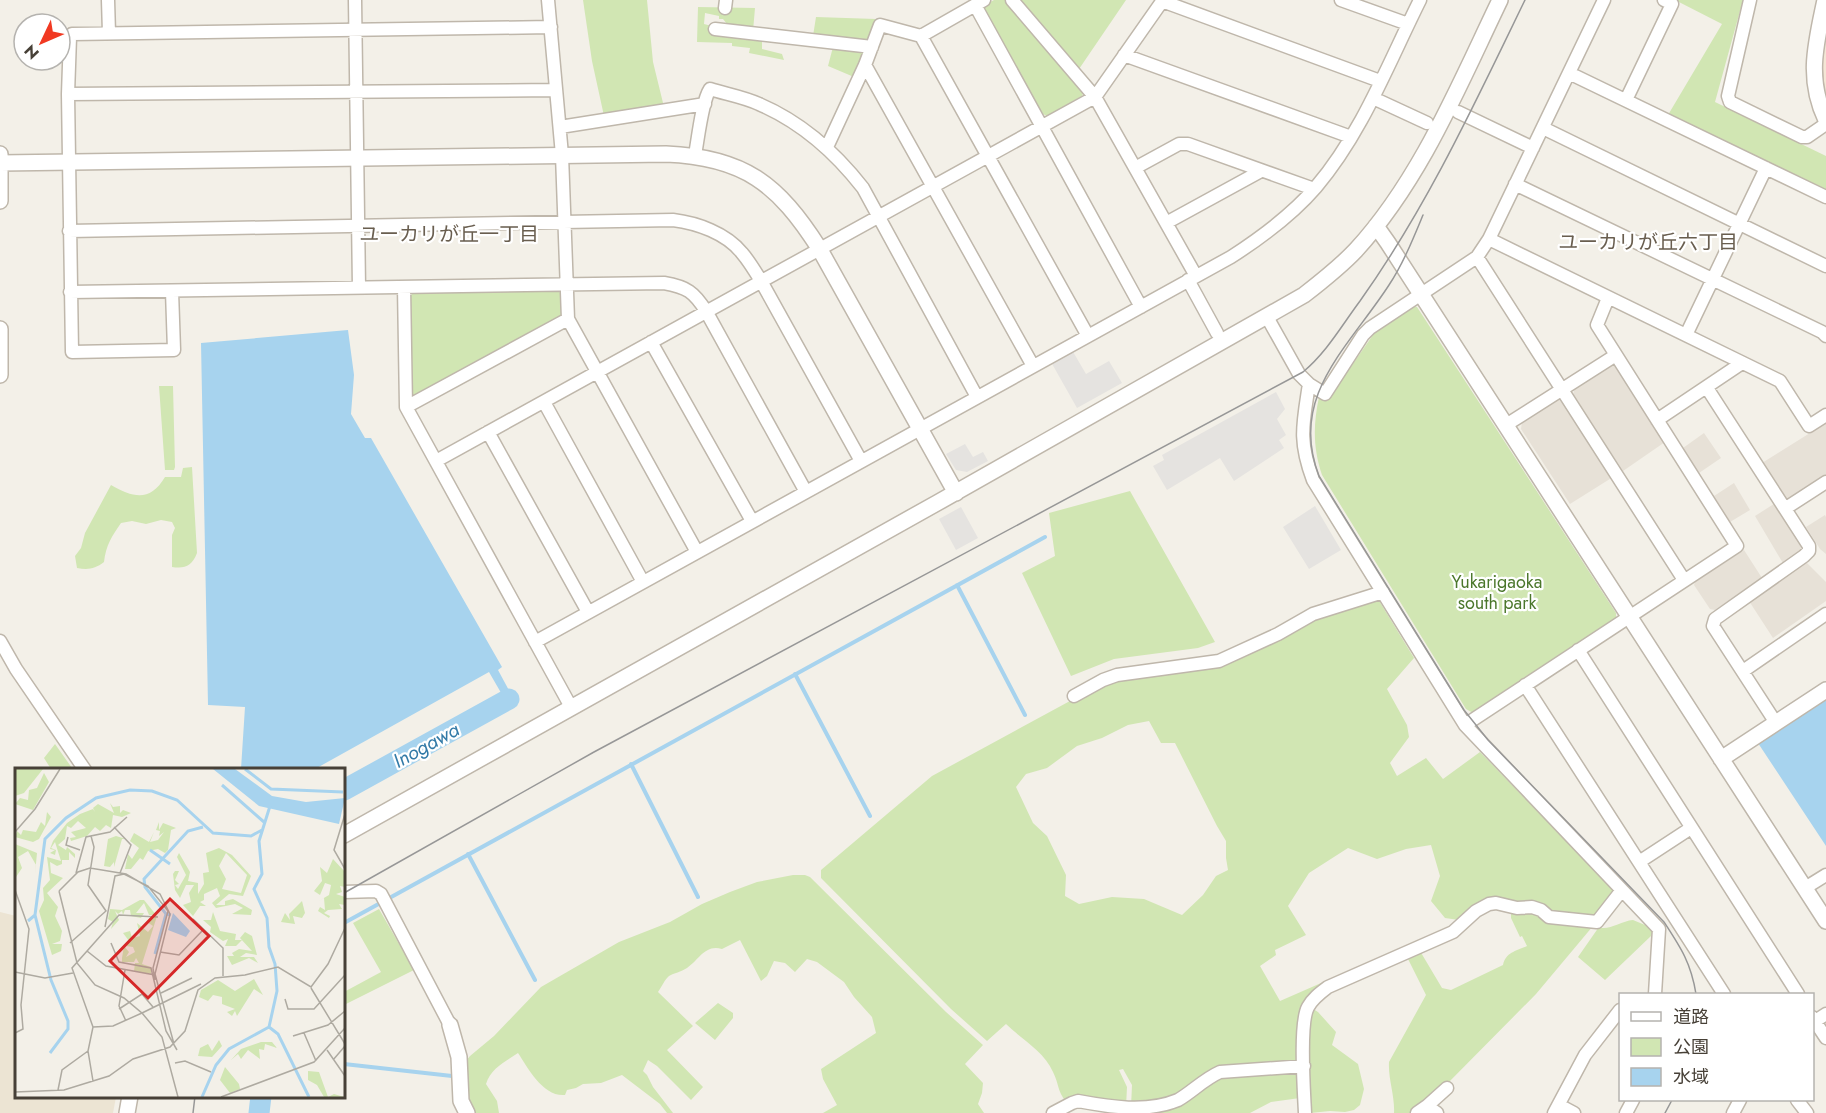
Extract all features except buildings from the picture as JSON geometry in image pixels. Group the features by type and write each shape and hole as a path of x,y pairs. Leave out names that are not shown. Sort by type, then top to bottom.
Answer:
{"street":[{"path":"108,0 108,33"},
{"path":"355,0 358,288"},
{"path":"548,0 562,155 568,319 697,552"},
{"path":"1012,0 1095,97 1166,223 1217,333"},
{"path":"436,461 1095,97 1163,0 1380,81"},
{"path":"1341,0 1408,24"},
{"path":"535,642 1256,241 1314,189 1351,137 1373,98 1420,0"},
{"path":"345,834 956,493 1304,295 1328,277 1355,250 1402,190 1437,129 1500,0"},
{"path":"1267,317 1299,374 1309,384 1325,394 1363,335 1370,328 1477,257 1489,239 1604,0"},
{"path":"1626,100 1672,4 1664,0"},
{"path":"1750,0 1728,96 1730,102 1802,138 1826,122 1817,97 1814,71 1814,54 1825,0"},
{"path":"827,147 865,65 880,25 921,36 980,3 1041,126 1141,307"},
{"path":"172,291 174,350 72,352 68,94 72,34 550,27"},
{"path":"715,29 872,47"},
{"path":"921,36 1088,336"},
{"path":"1124,55 1351,137"},
{"path":"865,65 1033,366"},
{"path":"1569,72 1826,197"},
{"path":"695,155 707,91 710,89 757,103 790,120 827,147 863,188 977,397"},
{"path":"68,94 556,90"},
{"path":"1373,98 1427,123"},
{"path":"560,127 705,104"},
{"path":"1458,112 1533,148"},
{"path":"1543,128 1826,266"},
{"path":"1135,168 1179,144 1188,144 1314,189"},
{"path":"0,154 0,201"},
{"path":"0,163 666,154 695,155 723,162 761,181 780,197 802,222 819,248 956,493"},
{"path":"1686,335 1766,168"},
{"path":"1166,223 1261,171"},
{"path":"1515,184 1822,332 1826,336"},
{"path":"69,231 673,220 697,225 724,238 742,252 761,281 861,461"},
{"path":"1376,226 1826,921"},
{"path":"1489,239 1780,381 1809,426 1826,416"},
{"path":"1477,257 1684,580"},
{"path":"70,292 664,283 676,285 691,292 706,311 806,492"},
{"path":"404,287 406,407 571,707"},
{"path":"1465,724 1737,546 1597,325 1608,298"},
{"path":"406,407 568,319"},
{"path":"0,329 0,375"},
{"path":"651,342 752,521"},
{"path":"1506,425 1616,355"},
{"path":"1657,420 1742,363"},
{"path":"1309,384 1302,437 1307,465 1313,480 1465,724 1659,929 1655,993"},
{"path":"1707,387 1809,546 1809,551 1715,619 1713,626 1776,723"},
{"path":"544,402 643,582"},
{"path":"488,432 588,612"},
{"path":"1786,508 1826,482"},
{"path":"1074,696 1103,680 1118,675 1220,660 1278,634 1313,614 1383,592"},
{"path":"1743,671 1826,614"},
{"path":"0,641 16,669 84,768"},
{"path":"1578,650 1797,993"},
{"path":"1525,685 1723,993"},
{"path":"1721,759 1826,690"},
{"path":"1639,862 1691,828"},
{"path":"1805,888 1826,875"},
{"path":"1305,1113 1305,1014 1308,1006 1328,987 1453,932 1476,911 1489,904 1496,903 1516,908 1532,907 1541,910 1549,917 1597,922 1622,890"},
{"path":"345,892 376,891 381,894 450,1025 459,1057 463,1109"},
{"path":"1574,1113 1556,1109 1585,1055 1619,1011"},
{"path":"1817,1019 1826,1038"},
{"path":"1053,1113 1078,1101 1129,1111 1162,1107 1177,1101 1212,1075 1220,1072 1304,1066"},
{"path":"1427,1111 1447,1088"},
{"path":"127,1113 130,1098"},
{"path":"1798,1101 1807,1113"}],"shaded area":[{"path":"1826,29 1826,106 1820,70"},
{"path":"1072,350 1086,374 1109,361 1122,383 1077,408 1051,362"},
{"path":"1612,365 1617,366 1665,442 1623,471 1573,395 1575,387"},
{"path":"1276,392 1285,409 1277,419 1286,435 1279,440 1284,448 1234,481 1220,458 1167,490 1153,466 1164,460 1162,455"},
{"path":"1557,397 1564,400 1613,477 1570,504 1521,429 1522,422"},
{"path":"1826,423 1826,476 1790,499 1785,498 1762,463"},
{"path":"1704,433 1721,458 1699,473 1683,448"},
{"path":"965,444 973,457 983,452 988,461 967,472 956,470 946,454"},
{"path":"1734,483 1750,510 1730,522 1714,496"},
{"path":"1777,502 1804,545 1802,551 1784,565 1755,516"},
{"path":"1315,506 1341,550 1309,569 1283,527"},
{"path":"961,507 978,538 956,550 939,519"},
{"path":"1825,515 1826,554 1820,549 1806,527"},
{"path":"1744,550 1762,578 1715,610 1710,609 1694,585 1695,582"},
{"path":"1805,561 1826,582 1826,601 1773,638 1749,601"},
{"path":"0,912 15,916 15,1098 116,1098 113,1113 0,1113"}],"green space":[{"path":"583,0 647,0 653,62 664,107 604,116 592,61"},
{"path":"994,0 1010,0 1084,91 1082,96 1047,116 1043,114 984,11 985,5"},
{"path":"1017,0 1126,0 1077,72"},
{"path":"1675,0 1743,0 1715,102 1826,156 1826,193 1668,115 1722,24"},
{"path":"698,7 755,8 753,31 727,24 723,19 719,19 719,16 705,13 704,24 762,39 762,49 782,54 784,60 749,53 750,48 732,46 732,43 697,42"},
{"path":"816,17 876,19 869,39 866,41 813,36"},
{"path":"833,47 861,50 864,55 854,77 828,66"},
{"path":"558,291 563,295 565,312 561,317 416,396 410,393 410,296 414,292"},
{"name":"Yukarigaoka south park","path":"1413,306 1417,307 1616,613 1616,620 1473,713 1466,709 1322,475 1317,455 1315,427 1319,397 1327,401 1375,332"},
{"path":"159,386 173,386 174,470 165,470"},
{"path":"192,467 197,553 190,564 184,567 172,567 172,535 175,528 172,522 161,520 146,524 132,521 121,523 108,546 104,562 91,568 77,568 75,556 111,485 134,495 147,494 153,491 165,477 181,477 183,468"},
{"path":"1130,491 1215,642 1198,648 1114,659 1071,676 1022,573 1055,556 1049,513"},
{"path":"1378,599 1414,658 1387,689 1407,725 1409,737 1390,763 1397,776 1426,758 1443,779 1480,752 1613,889 1614,895 1597,916 1550,915 1496,900 1459,920 1445,918 1431,901 1440,876 1431,845 1406,849 1377,859 1348,848 1309,873 1288,906 1306,935 1275,950 1276,955 1260,966 1280,1001 1328,980 1307,1005 1318,1012 1336,1032 1332,1045 1358,1064 1364,1089 1360,1105 1354,1110 1310,1113 1300,1098 1271,1102 1250,1113 1148,1113 1131,1107 1132,1085 1123,1069 1119,1070 1127,1087 1126,1107 1066,1102 1049,1065 1038,1052 1006,1024 987,1041 951,1009 821,878 821,870 932,776 1105,682 1205,667 1314,619","holes":["1149,721 1161,743 1175,743 1226,841 1228,870 1216,876 1203,895 1182,915 1144,899 1112,897 1079,904 1065,896 1066,875 1047,836 1033,823 1016,787 1026,774 1047,768 1077,746 1102,738 1128,725"]},
{"path":"55,744 72,768 50,768 44,758"},
{"path":"793,875 810,877 946,1012 983,1045 965,1064 983,1083 978,1104 984,1113 823,1113 837,1105 823,1079 821,1069 876,1033 872,1017 844,982 817,962 807,959 795,972 785,963 774,961 767,976 761,981 740,940 722,949 707,951 687,968 669,976 658,992 693,1026 667,1050 703,1087 691,1100 648,1060 643,1071 673,1113 667,1113 660,1104 622,1075 601,1083 583,1084 567,1090 565,1095 557,1094 543,1087 518,1053 495,1070 486,1084 497,1101 499,1113 475,1113 470,1103 465,1062 494,1036 541,987 619,942 670,922 702,904 757,882"},
{"path":"379,909 414,970 345,1004 345,991 381,972 353,923"},
{"path":"1511,910 1535,910 1593,926 1536,994 1446,1085 1412,1113 1394,1113 1389,1062 1426,995 1407,957 1420,951 1442,988 1451,990 1503,965 1509,955 1527,946 1511,918"},
{"path":"1633,920 1645,925 1653,932 1605,980 1578,957 1601,924 1602,928 1605,928"},
{"path":"718,1003 733,1013 733,1018 715,1040 695,1023"}],"water":[{"path":"348,330 354,375 351,414 365,438 371,438 502,667 498,670 511,694 504,698 489,672 317,768 241,768 245,707 208,705 201,343"},
{"path":"1826,694 1826,846 1758,743"}],"waterway":[{"path":"345,922 1045,537"},
{"path":"957,585 1025,715"},
{"path":"795,674 870,816"},
{"name":"Inogawa","path":"345,789 509,699"},
{"path":"631,764 698,897"},
{"path":"468,854 535,980"},
{"path":"345,1064 452,1076"},
{"name":"Inogawa","path":"259,1113 261,1098"}],"tram line":[{"path":"345,892 594,752 1303,372 1334,338 1407,229 1449,154 1525,0"},
{"path":"1423,215 1394,277 1341,352 1327,374 1317,397 1311,421 1311,447 1319,476 1464,710 1488,740 1664,922 1684,956 1696,993"},
{"path":"193,1113 195,1098"},
{"path":"1665,1113 1671,1101"}],"district":[{"name":"ユーカリが丘一丁目","path":"449,234"},
{"name":"ユーカリが丘六丁目","path":"1648,242"}]}
